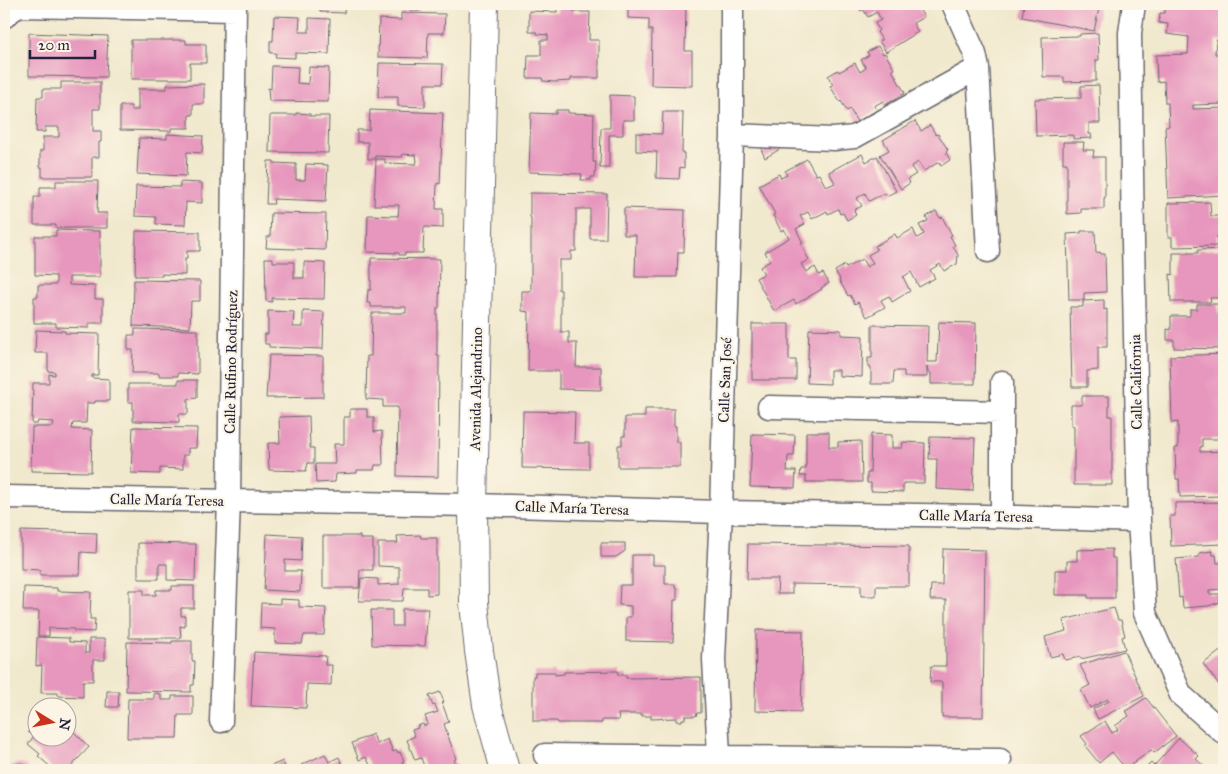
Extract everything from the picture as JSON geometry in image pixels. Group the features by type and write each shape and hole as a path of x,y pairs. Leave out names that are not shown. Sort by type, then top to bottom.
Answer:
{"street":[{"name":"Avenida Alejandrino","path":"484,4 474,505 474,603 487,705 505,770"},
{"name":"Calle San José","path":"719,756 714,660 721,512 732,135 732,4"},
{"path":"953,4 975,54 978,68 988,251"},
{"name":"Calle California","path":"1134,4 1130,33 1133,242 1139,521 1145,613 1181,695 1224,733"},
{"path":"4,17 20,6 235,7"},
{"name":"Calle Rufino Rodríguez","path":"221,720 229,501 235,7"},
{"path":"732,135 834,140 854,137 978,68"},
{"path":"1002,382 1002,516"},
{"path":"768,407 1002,412"},
{"name":"Calle María Teresa","path":"4,497 1002,516 1139,521"},
{"path":"545,754 1000,760"}],"building":[{"path":"268,4 345,4 344,13 320,12 320,7"},
{"path":"368,4 428,4 428,7 420,7 419,11 410,11 410,7 368,7"},
{"path":"628,4 686,4 685,51 692,51 692,86 651,85 652,30 649,30 649,19 628,18"},
{"path":"857,4 916,4 924,17 913,23 918,32 886,52 879,41 882,40 877,32 879,30 875,23 881,20 877,12 868,17"},
{"path":"1024,4 1100,4 1094,31 1022,17"},
{"path":"1166,4 1224,4 1223,41 1216,40 1215,54 1224,54 1224,104 1193,105 1193,109 1224,108 1224,195 1168,198 1165,127 1169,126 1168,103 1165,103 1164,81 1157,82 1156,55 1188,54 1189,37 1167,34 1168,24 1159,23 1160,13 1165,13"},
{"path":"557,8 574,8 574,12 590,12 589,40 599,40 599,78 571,78 571,81 555,82 543,81 542,78 527,78 528,55 541,55 541,40 548,40 548,35 529,32 529,11 557,12"},
{"path":"401,13 445,14 444,33 428,33 427,58 378,57 379,19 401,20"},
{"path":"274,16 300,17 299,32 309,32 309,18 330,19 329,54 295,53 295,58 275,57 276,53 270,53 270,41 273,41"},
{"path":"29,33 108,36 106,77 29,76"},
{"path":"1098,33 1099,60 1096,60 1096,81 1064,82 1064,77 1043,77 1042,37 1080,36 1080,34"},
{"path":"131,40 186,40 186,44 206,44 206,63 190,63 190,79 131,79"},
{"path":"878,46 883,54 885,53 905,93 885,105 883,101 874,106 877,110 857,122 850,109 847,111 840,102 830,86 833,85 828,76 855,63 860,72 866,68 861,60 869,55 867,52"},
{"path":"379,63 443,64 442,84 425,84 425,107 398,106 398,97 378,97"},
{"path":"272,66 298,67 297,83 308,84 309,67 329,68 328,102 269,101 268,88 271,89"},
{"path":"61,82 100,82 100,109 93,109 93,131 101,131 101,142 99,142 99,157 92,157 92,177 42,177 40,151 43,151 43,137 59,137 59,127 45,127 45,132 36,132 37,97 43,97 43,89 61,89"},
{"path":"204,84 204,104 193,104 193,115 189,115 189,128 171,128 171,131 120,130 120,106 131,106 131,110 138,110 138,89 167,89 167,85"},
{"path":"1099,85 1100,123 1089,123 1089,134 1091,134 1092,138 1073,139 1073,135 1036,136 1035,99 1081,98 1081,86"},
{"path":"610,95 634,96 634,120 623,120 623,135 609,135 609,168 600,168 601,128 610,128"},
{"path":"370,110 443,113 440,184 437,183 436,209 443,209 443,228 424,227 423,253 399,255 399,253 367,252 368,215 398,216 399,205 374,205 376,159 385,159 385,163 416,164 417,161 416,155 403,154 402,157 375,156 375,159 368,159 368,142 357,142 357,130 369,130"},
{"path":"556,110 568,110 568,113 594,114 593,162 596,162 595,177 591,177 591,180 581,180 582,174 529,172 531,113 556,114"},
{"path":"663,112 683,112 682,153 684,153 684,168 680,167 679,179 656,178 657,152 636,151 636,133 662,134"},
{"path":"296,113 310,114 310,116 329,116 328,153 269,152 270,115 296,115"},
{"path":"915,121 921,131 930,125 948,150 946,152 950,160 941,166 939,162 924,171 918,162 911,167 916,174 908,179 910,183 901,189 880,155 889,150 883,140"},
{"path":"167,134 203,136 202,153 187,152 186,176 137,174 139,138 167,139"},
{"path":"776,140 780,149 765,158 761,149"},
{"path":"1063,142 1084,142 1083,150 1094,150 1093,157 1105,157 1104,209 1081,209 1081,213 1067,214 1067,163 1063,163"},
{"path":"862,154 866,162 877,156 896,191 887,196 885,193 869,201 865,193 857,198 862,206 854,210 856,215 847,220 843,213 840,214 838,209 828,214 827,211 812,219 808,212 800,216 805,224 796,229 809,260 801,264 806,272 815,267 819,275 823,273 829,283 796,304 794,300 774,311 756,278 764,274 760,267 770,261 765,252 789,238 784,229 781,231 773,215 775,214 759,185 779,174 781,178 787,175 785,171 807,159 816,175 819,174 826,187 835,183 829,172"},
{"path":"268,161 296,164 296,180 305,180 306,164 328,165 326,201 273,199 274,204 266,204"},
{"path":"56,181 98,181 97,213 107,213 107,228 56,228 56,225 34,225 34,197 40,197 40,187 56,187"},
{"path":"180,182 202,183 202,203 186,202 185,225 156,224 156,217 135,216 136,186 180,187"},
{"path":"530,193 607,194 606,239 590,239 590,209 576,209 576,251 571,251 571,260 559,260 561,332 569,332 569,343 577,343 576,367 601,367 601,390 559,389 559,371 528,371 529,312 522,311 522,291 531,291"},
{"path":"1210,202 1211,216 1224,216 1224,236 1217,236 1217,246 1172,247 1172,237 1168,237 1168,203"},
{"path":"624,208 685,210 684,252 678,252 677,277 635,277 636,235 624,235"},
{"path":"936,211 940,218 942,217 952,235 950,236 955,245 953,246 958,255 957,264 944,271 940,264 930,270 935,278 919,287 911,272 903,277 910,291 892,302 889,296 881,300 885,307 867,317 858,302 855,304 850,295 848,296 835,271 845,265 846,268 862,259 867,267 873,263 868,255 877,250 875,246 895,234 897,238 913,229 917,238 924,234 919,225 928,221 926,217"},
{"path":"271,213 326,214 325,250 266,248 267,237 270,237"},
{"path":"56,230 100,231 100,277 69,277 69,285 95,286 95,299 103,299 103,323 89,323 89,328 56,327 56,323 34,323 34,297 38,297 38,285 56,285 56,276 35,275 35,236 56,236"},
{"path":"136,231 200,232 200,251 187,251 185,275 135,276"},
{"path":"1081,231 1095,231 1096,253 1105,254 1106,292 1084,293 1084,300 1069,300 1067,234 1081,233"},
{"path":"1224,249 1224,298 1210,298 1211,302 1171,302 1170,274 1173,275 1173,253 1198,253 1198,250"},
{"path":"265,258 273,258 273,262 294,262 294,278 304,278 304,262 325,263 324,299 272,298 272,302 266,301"},
{"path":"371,258 440,259 439,308 437,308 437,356 439,356 438,477 397,476 398,407 383,407 383,400 366,399 367,356 371,356 372,313 406,313 406,307 371,307 371,303 367,303 368,290 371,290"},
{"path":"134,280 200,281 200,301 191,301 190,328 133,326"},
{"path":"1104,300 1104,310 1107,309 1107,347 1098,347 1098,370 1087,371 1087,387 1072,387 1070,307 1083,307 1083,301"},
{"path":"1197,304 1218,304 1218,315 1224,315 1224,349 1174,348 1174,340 1167,340 1167,329 1171,330 1171,316 1190,316 1190,309 1197,309"},
{"path":"268,311 294,312 293,327 303,327 303,311 324,312 323,349 269,347 269,344 265,344 265,334 268,334"},
{"path":"939,322 976,323 975,384 931,384 931,373 928,372 927,367 927,377 904,377 904,371 894,371 893,384 871,384 871,367 868,367 868,358 872,358 872,325 928,326 927,362 937,362"},
{"path":"752,324 789,324 789,360 796,360 796,380 752,380"},
{"path":"135,329 198,330 198,374 178,373 178,376 159,376 159,373 132,373 133,350 128,350 128,335 135,335"},
{"path":"809,329 841,330 841,335 863,336 862,377 839,376 839,370 830,370 830,384 807,383"},
{"path":"36,330 99,334 98,375 92,375 92,378 109,379 109,401 87,403 86,423 73,423 72,429 92,430 91,472 31,471 32,427 53,427 54,422 38,421 37,424 32,424 33,383 49,383 49,374 55,375 55,372 48,371 48,353 35,353"},
{"path":"1224,354 1224,445 1219,445 1219,439 1202,439 1200,452 1224,451 1224,496 1180,497 1179,479 1176,479 1175,448 1178,448 1178,422 1172,423 1170,356"},
{"path":"269,355 323,356 323,397 266,398"},
{"path":"178,380 197,380 197,398 188,399 188,414 179,414 179,422 133,421 133,402 128,402 128,384 178,384"},
{"path":"1082,396 1109,396 1109,416 1112,416 1112,485 1074,485 1074,426 1071,425 1071,405 1082,405"},
{"path":"350,409 367,409 367,417 374,417 374,432 382,431 383,465 375,465 374,470 357,470 357,473 336,474 335,482 316,483 315,464 335,464 334,444 344,444 344,417 350,417"},
{"path":"645,409 674,409 676,442 680,442 680,467 618,467 618,445 622,445 622,436 625,436 625,417 645,417"},
{"path":"523,411 575,412 574,443 589,443 589,469 522,468"},
{"path":"309,416 310,448 314,448 314,463 308,463 306,471 269,470 268,443 280,443 279,417"},
{"path":"133,427 197,428 196,448 188,448 188,455 183,455 183,469 160,468 160,474 131,473"},
{"path":"806,432 829,432 829,447 838,447 838,442 861,441 862,482 806,482 806,476 800,476 801,469 806,469"},
{"path":"752,434 795,435 794,456 788,456 787,471 796,471 795,488 750,487"},
{"path":"871,434 892,435 892,448 902,448 903,442 925,443 924,483 903,483 903,492 871,491 871,483 867,483 867,473 870,473"},
{"path":"930,437 975,438 973,491 936,489 937,459 929,459"},
{"path":"1224,502 1224,544 1171,546 1170,516 1175,516 1175,503"},
{"path":"21,531 97,533 96,553 81,552 80,575 40,575 40,570 21,569"},
{"path":"267,534 302,536 301,561 285,560 285,571 301,571 300,592 264,590"},
{"path":"420,535 421,538 437,538 437,594 427,595 427,588 404,588 403,601 359,601 361,578 378,579 378,585 399,584 399,567 378,566 378,543 398,543 397,536"},
{"path":"323,536 360,536 360,539 373,539 373,570 360,570 359,588 323,588"},
{"path":"138,543 196,544 195,581 167,580 167,564 159,564 159,579 138,579"},
{"path":"601,543 625,543 625,551 616,557 601,557"},
{"path":"748,544 909,546 909,586 876,586 876,596 861,596 861,585 792,584 792,594 777,594 778,579 747,579"},
{"path":"943,549 985,550 983,717 942,717 942,682 930,682 931,666 946,666 946,600 930,600 931,585 942,585"},
{"path":"1112,549 1112,558 1115,558 1115,598 1088,598 1088,595 1055,595 1055,570 1067,570 1067,561 1077,561 1077,550"},
{"path":"1212,551 1213,555 1216,555 1217,563 1224,563 1224,589 1209,590 1209,594 1220,594 1220,602 1208,606 1183,608 1182,597 1179,598 1176,559 1199,557 1199,553"},
{"path":"632,555 653,555 653,565 665,565 665,584 675,584 675,588 677,588 677,600 674,600 673,642 626,641 626,617 631,617 631,606 619,605 620,585 632,585"},
{"path":"172,586 194,586 194,608 181,608 181,616 185,616 185,627 180,626 181,638 129,638 129,590 144,590 144,595 156,595 156,590 172,590"},
{"path":"24,587 57,588 57,591 91,592 90,619 95,619 94,632 49,628 49,636 38,636 39,611 23,611"},
{"path":"280,599 299,600 299,607 326,608 324,635 304,635 302,644 275,643 275,629 260,628 261,603 280,604"},
{"path":"1114,608 1118,620 1121,620 1125,636 1122,637 1125,649 1081,659 1080,657 1065,660 1063,654 1050,657 1045,637 1066,631 1063,620"},
{"path":"402,609 428,609 425,646 372,645 371,610 392,610 392,626 402,626"},
{"path":"756,630 803,631 801,712 755,711"},
{"path":"37,637 69,638 69,642 85,643 85,653 89,653 89,639 105,639 105,660 93,660 93,681 83,681 83,697 58,696 58,693 41,693 42,665 36,666"},
{"path":"172,641 192,641 192,661 195,661 194,685 191,685 191,692 126,691 127,642 172,643"},
{"path":"1223,649 1224,651 1224,691 1203,664"},
{"path":"1124,651 1144,696 1098,719 1093,709 1109,701 1108,699 1090,708 1081,690 1090,685 1080,665"},
{"path":"254,652 326,656 325,665 332,665 331,685 307,684 306,708 251,706"},
{"path":"618,671 618,675 626,675 626,678 701,677 701,713 697,713 696,716 685,716 685,719 682,719 682,721 676,721 676,718 651,719 651,716 642,716 642,714 618,714 619,720 602,720 602,723 533,721 533,676 535,676 535,672 555,672 555,675 564,674 564,672"},
{"path":"107,691 119,691 118,707 106,707"},
{"path":"440,692 449,722 444,724 457,767 449,770 422,770 421,767 424,766 421,758 415,760 407,740 415,736 412,730 418,728 417,726 428,724 425,716 438,712 429,696"},
{"path":"154,693 161,694 161,700 172,700 172,696 193,696 193,715 178,715 177,738 127,738 128,699 154,699"},
{"path":"1146,698 1176,736 1154,753 1151,750 1126,769 1112,752 1099,763 1085,746 1087,744 1081,736 1105,721 1112,733 1118,730 1115,726 1129,716 1126,711"},
{"path":"373,734 377,744 388,739 393,752 397,750 398,753 400,752 405,770 363,770 371,767 366,757 359,760 352,743"},
{"path":"4,736 6,736 5,757 4,757"},
{"path":"78,736 89,747 68,770 54,770 38,756 40,754 30,746 78,746"},
{"path":"1179,738 1199,756 1196,759 1208,770 1144,770 1151,763 1154,766"},
{"path":"325,754 329,762 339,757 344,770 304,770 301,765"},
{"path":"283,761 286,770 261,770"},
{"path":"4,762 9,767 21,763 26,765 29,770 4,770"}]}
